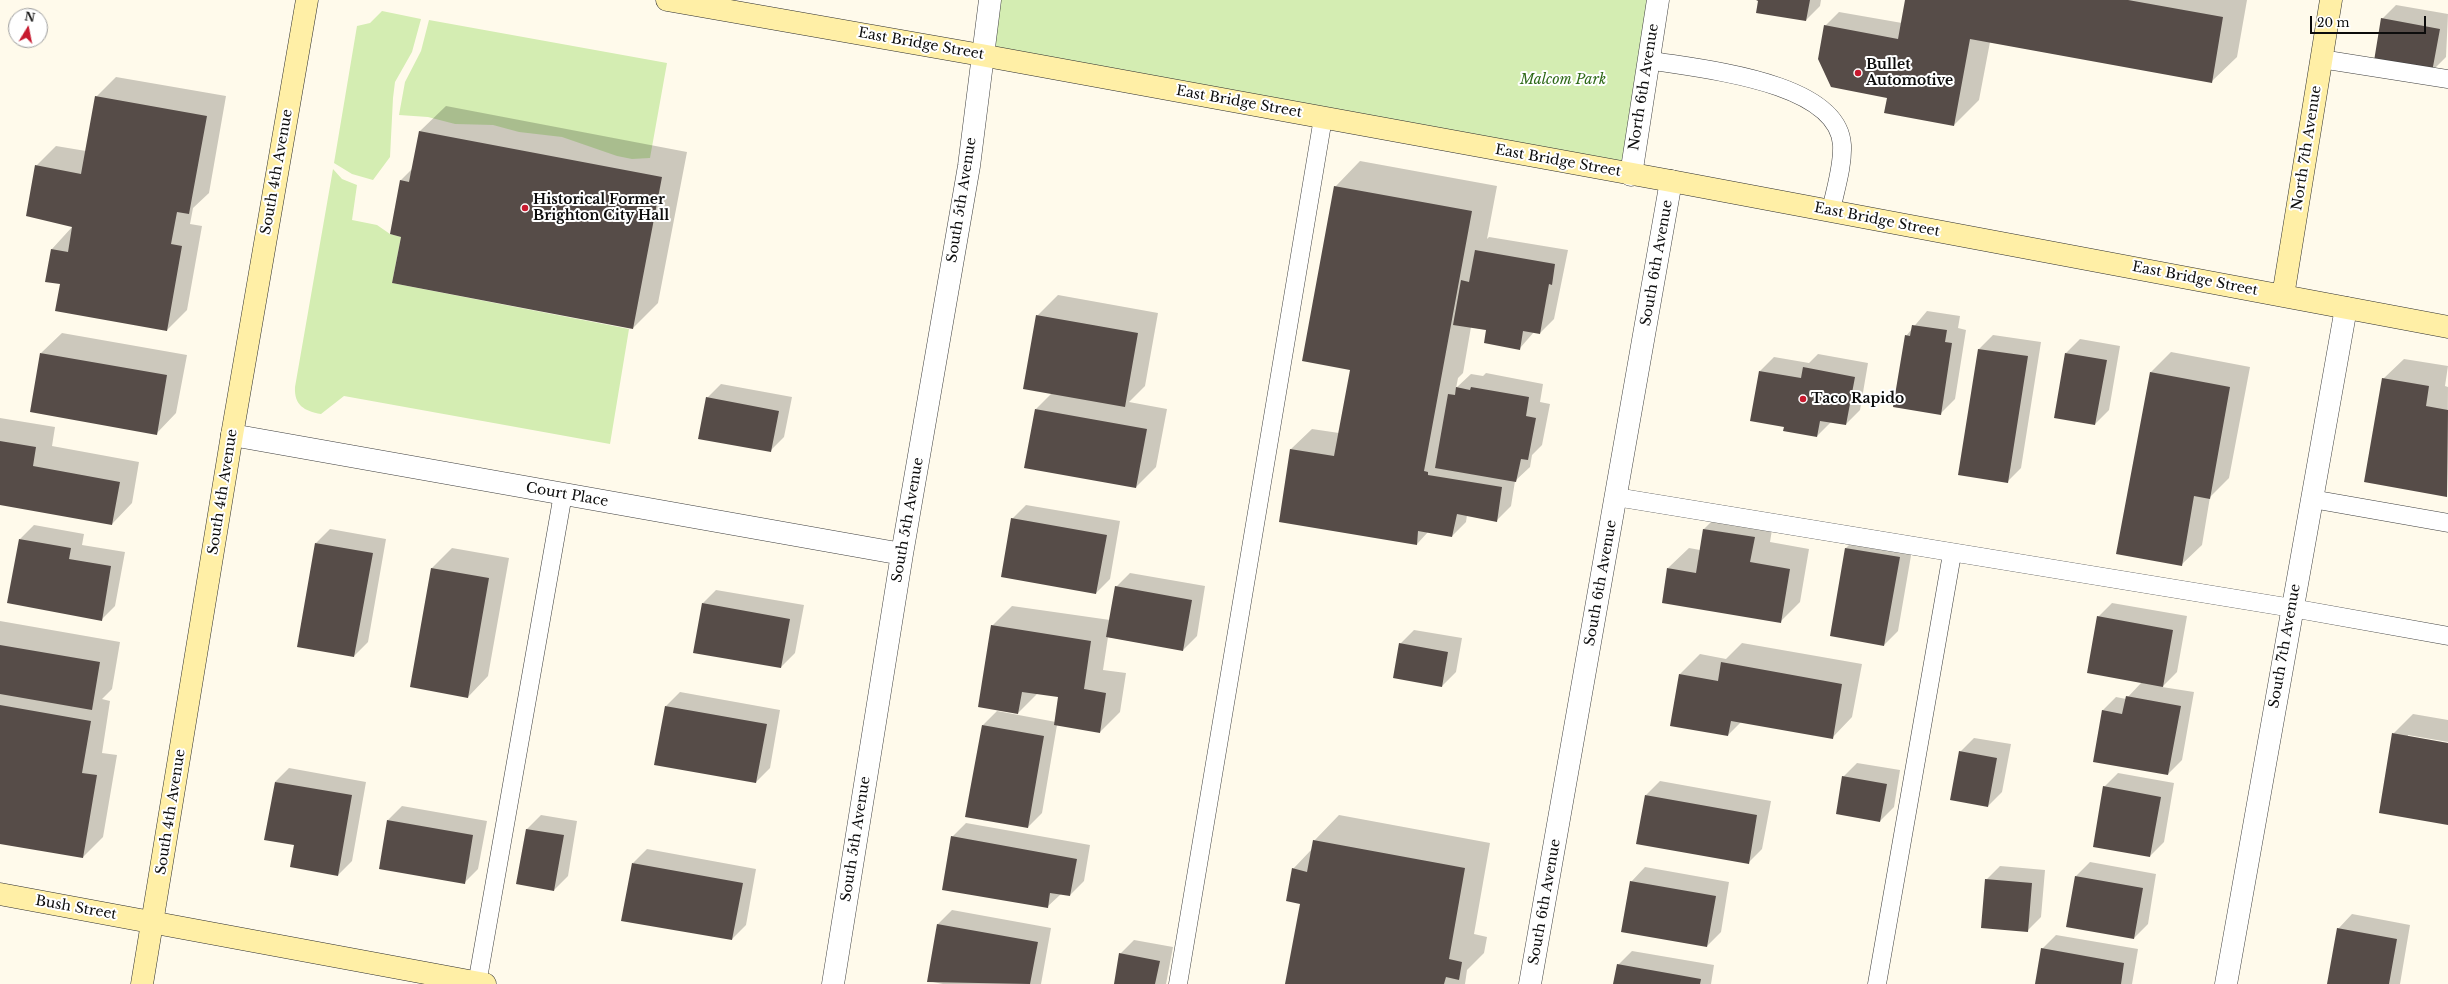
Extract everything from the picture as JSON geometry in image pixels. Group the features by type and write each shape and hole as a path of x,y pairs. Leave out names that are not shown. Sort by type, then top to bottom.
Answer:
{"main road":[{"name":"South 4th Avenue","path":"142,984 232,435 306,0"},
{"name":"East Bridge Street","path":"667,0 981,55 1631,175 1671,181 2448,327"},
{"name":"North 7th Avenue","path":"2282,296 2331,0"},
{"name":"Bush Street","path":"0,894 152,921 480,984"}],"street":[{"name":"South 5th Avenue","path":"833,984 902,554 969,166 981,55 990,0"},
{"name":"North 6th Avenue","path":"1631,175 1658,0"},
{"name":"South 6th Avenue","path":"1530,984 1671,181"},
{"name":"South 7th Avenue","path":"2226,984 2346,308"},
{"name":"Court Place","path":"232,435 902,554"}],"lane":[{"path":"2321,59 2448,79"},
{"path":"1648,60 1775,84 1800,94 1820,108 1835,124 1842,145 1831,211"},
{"path":"1178,984 1323,118"},
{"path":"480,984 563,494"},
{"path":"1616,498 1952,554 2292,608 2448,636"},
{"path":"2312,499 2448,523"},
{"path":"1877,984 1952,554"}],"green space":[{"name":"Malcom Park","path":"990,0 1658,0 1631,175 981,55"},
{"path":"382,11 421,19 412,52 395,82 390,157 373,180 352,174 334,163 357,26 370,23"},
{"path":"429,20 667,63 650,158 632,159 617,156 562,137 519,132 493,125 455,124 428,117 399,115 405,82 421,51"},
{"path":"333,169 342,179 357,185 352,220 377,225 390,234 401,237 392,283 629,329 610,444 344,396 321,414 305,409 301,406 296,398 295,387"}],"building":[{"path":"1756,0 1810,0 1806,21 1756,13 1758,1"},
{"path":"1905,0 2128,0 2223,17 2212,83 1970,39 1954,126 1884,113 1887,98 1831,87 1818,59 1824,25 1898,39"},
{"path":"2381,18 2440,29 2432,72 2374,61"},
{"path":"95,96 207,116 189,214 177,212 171,244 182,246 167,331 55,311 60,284 45,282 51,249 68,252 72,227 26,216 35,165 81,174"},
{"name":"Historical Former Brighton City Hall","path":"419,131 662,177 633,329 392,283 401,237 390,234 400,180 409,182"},
{"path":"1334,186 1472,211 1424,471 1428,472 1428,475 1502,487 1497,522 1457,514 1452,537 1418,531 1417,545 1279,522 1290,449 1334,456 1350,370 1302,361"},
{"path":"1475,250 1555,264 1552,285 1549,284 1540,334 1523,331 1520,350 1484,343 1486,330 1453,325 1461,280 1469,282"},
{"path":"1036,315 1138,333 1125,407 1023,389"},
{"path":"1912,325 1947,330 1945,342 1952,343 1941,415 1893,407 1905,335 1910,336"},
{"path":"1978,349 2028,356 2008,483 1958,475"},
{"path":"40,353 167,375 157,435 30,412"},
{"path":"2065,353 2107,360 2095,425 2054,418"},
{"name":"Taco Rapido","path":"1803,367 1855,377 1846,425 1820,421 1817,437 1783,431 1784,427 1750,421 1759,371 1801,378"},
{"path":"2150,372 2230,387 2210,499 2194,496 2182,566 2116,554"},
{"path":"2382,378 2429,386 2426,406 2448,410 2447,497 2364,482"},
{"path":"1456,387 1470,390 1471,387 1529,397 1526,416 1536,418 1528,460 1521,459 1516,482 1435,468 1448,394 1455,395"},
{"path":"706,397 779,411 771,452 698,439"},
{"path":"1035,409 1147,429 1136,488 1024,468"},
{"path":"0,441 36,447 33,466 120,482 112,525 0,505"},
{"path":"1011,518 1107,535 1096,594 1001,577"},
{"path":"1703,529 1755,537 1750,562 1790,569 1781,623 1662,603 1667,568 1696,573"},
{"path":"19,539 71,548 69,559 111,566 102,621 7,603"},
{"path":"315,543 373,553 354,657 297,647"},
{"path":"1845,548 1900,557 1884,646 1830,636"},
{"path":"431,568 489,578 468,698 410,687"},
{"path":"1115,586 1192,600 1183,651 1106,637"},
{"path":"702,603 790,619 781,668 693,653"},
{"path":"2097,616 2173,630 2163,687 2087,673"},
{"path":"991,625 1091,641 1084,689 1106,693 1100,733 1054,725 1058,697 1022,692 1018,714 978,707"},
{"path":"1399,643 1448,652 1442,687 1393,678"},
{"path":"0,645 100,662 92,710 0,694"},
{"path":"1721,662 1842,684 1833,739 1731,721 1728,736 1670,726 1679,674 1718,681"},
{"path":"2126,696 2181,706 2168,775 2093,762 2102,710 2122,714"},
{"path":"0,705 91,721 82,773 97,775 83,858 0,844"},
{"path":"665,706 767,724 756,783 654,765"},
{"path":"982,725 1044,736 1028,828 965,817"},
{"path":"2392,733 2448,743 2448,825 2379,813"},
{"path":"1959,751 1997,758 1988,807 1950,800"},
{"path":"1842,776 1887,784 1880,822 1836,814"},
{"path":"275,782 352,795 338,876 290,867 294,845 264,840"},
{"path":"2103,786 2161,797 2150,857 2093,847"},
{"path":"1645,795 1757,815 1749,864 1636,844"},
{"path":"387,820 473,835 465,884 379,869"},
{"path":"526,829 564,835 554,891 516,884"},
{"path":"951,836 1077,859 1070,896 1050,893 1048,908 942,890"},
{"path":"1313,840 1465,868 1449,959 1462,962 1459,980 1446,977 1444,984 1285,984 1300,904 1286,901 1292,868 1307,872"},
{"path":"632,863 743,883 732,940 621,921"},
{"path":"2075,876 2143,888 2134,939 2066,927"},
{"path":"1985,879 2032,883 2028,932 1981,928"},
{"path":"1630,881 1716,896 1707,947 1621,932"},
{"path":"937,924 1038,942 1030,984 927,982"},
{"path":"2337,928 2397,939 2389,984 2327,984"},
{"path":"2041,948 2124,963 2121,984 2035,984"},
{"path":"1119,953 1160,961 1155,984 1114,984"},
{"path":"1617,964 1701,979 1700,984 1613,984"}],"place":[{"name":"Bullet Automotive","path":"1858,73"},
{"name":"Historical Former Brighton City Hall","path":"525,208"},
{"name":"Taco Rapido","path":"1803,399"}]}
